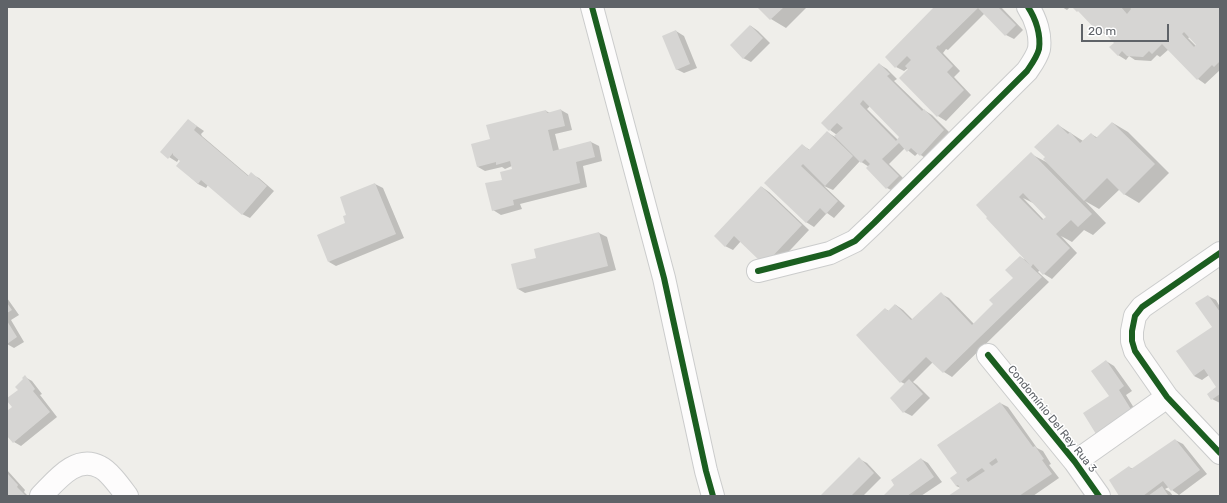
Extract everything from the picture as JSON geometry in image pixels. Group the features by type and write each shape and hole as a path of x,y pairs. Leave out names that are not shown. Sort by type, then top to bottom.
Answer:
{"street":[{"path":"592,7 664,278 706,471 713,496"},
{"path":"758,271 830,253 855,241 874,223 1034,62 1039,49 1037,29 1033,15 1028,7"},
{"path":"1220,253 1142,307 1135,316 1132,330 1132,341 1135,351 1167,397 1220,453"},
{"name":"Condomínio Del Rey Rua 3","path":"988,356 1075,462 1099,496"},
{"path":"1075,462 1167,397"},
{"path":"41,496 66,471 77,464 88,464 100,467 115,480 127,496"}],"building":[{"path":"757,7 784,7 770,20"},
{"path":"934,7 998,7 1016,25 1005,36 978,8 939,46 938,45 936,48 953,66 947,72 964,90 937,117 899,78 908,69 905,66 911,60 907,56 895,68 885,57"},
{"path":"1072,7 1121,7 1127,14 1131,9 1130,7 1220,7 1220,61 1214,67 1212,65 1197,80 1162,44 1152,54 1149,51 1143,57 1127,56 1122,51 1118,56 1109,47 1114,43 1100,28 1097,31 1078,11 1077,12","holes":["1184,32 1196,45 1194,47 1182,34"]},
{"path":"750,25 763,38 743,59 730,45"},
{"path":"676,30 690,64 676,70 662,36"},
{"path":"879,63 890,74 887,76 922,111 924,109 944,130 920,156 911,148 907,152 899,143 882,159 899,176 886,189 866,168 870,164 865,159 861,163 834,136 843,128 837,123 829,131 821,123","holes":["863,100 899,137 896,141 860,104"]},
{"path":"561,109 565,126 548,130 553,151 591,141 595,157 576,162 580,183 513,200 514,205 492,211 485,183 502,180 500,172 512,169 510,161 496,165 496,162 477,167 471,144 490,139 486,125 546,110 547,113"},
{"path":"188,119 197,126 194,130 195,131 248,176 251,172 267,186 242,215 201,180 198,184 176,166 180,161 173,155 173,153 168,159 160,152"},
{"path":"1112,122 1155,164 1124,195 1107,178 1084,201 1043,159 1045,157 1034,147 1058,124 1068,134 1070,132 1080,143 1091,133 1096,138"},
{"path":"827,131 853,156 825,186 803,164 801,166 838,201 826,214 820,208 806,223 764,183 802,144 809,150"},
{"path":"1031,152 1092,214 1078,227 1071,220 1056,234 1070,248 1043,275 1033,264 1031,267 1042,277 943,373 926,357 900,383 856,335 885,308 888,311 895,304 911,320 941,292 972,325 993,304 989,300 1013,278 1005,270 1020,256 1030,265 986,218 987,217 976,205","holes":["1023,193 1046,217 1042,220 1019,197"]},
{"path":"375,183 396,234 328,262 317,235 345,223 343,216 346,215 340,197"},
{"path":"761,186 802,225 770,259 760,261 734,236 725,247 714,236"},
{"path":"599,232 608,266 517,289 511,264 536,258 534,249"},
{"path":"1208,295 1220,312 1220,394 1211,400 1207,394 1216,387 1204,369 1194,376 1176,351 1212,327 1195,303"},
{"path":"7,303 12,310 7,313"},
{"path":"7,321 17,337 7,344"},
{"path":"1106,360 1124,386 1119,390 1132,411 1096,434 1083,413 1109,396 1091,371"},
{"path":"25,375 35,389 33,391 50,412 13,443 7,436 7,411 12,407 7,401 7,398 18,390 15,387"},
{"path":"909,379 923,394 903,413 890,398"},
{"path":"1000,402 1033,447 1035,446 1044,459 1042,460 1052,474 1019,496 948,496 960,488 958,485 956,486 950,478 957,473 937,445","holes":["996,458 998,462 992,466 989,463","982,468 985,471 968,482 966,479"]},
{"path":"1175,439 1200,470 1171,491 1163,481 1143,496 1119,496 1109,480 1129,466 1131,469"},
{"path":"859,457 874,473 851,496 820,496"},
{"path":"921,458 934,477 907,496 883,496 894,485 891,480"},
{"path":"7,473 18,485 17,487 26,496 7,496"},
{"path":"1162,486 1168,495 1148,496"}],"cycle path":[{"path":"592,7 664,278 706,471 713,496"},
{"path":"758,271 830,253 855,241 874,223 1027,71 1034,61 1039,49 1037,27 1028,7"},
{"path":"1220,253 1142,307 1135,316 1132,331 1132,341 1135,351 1167,397 1220,453"},
{"path":"988,355 1075,462 1099,496"}]}
